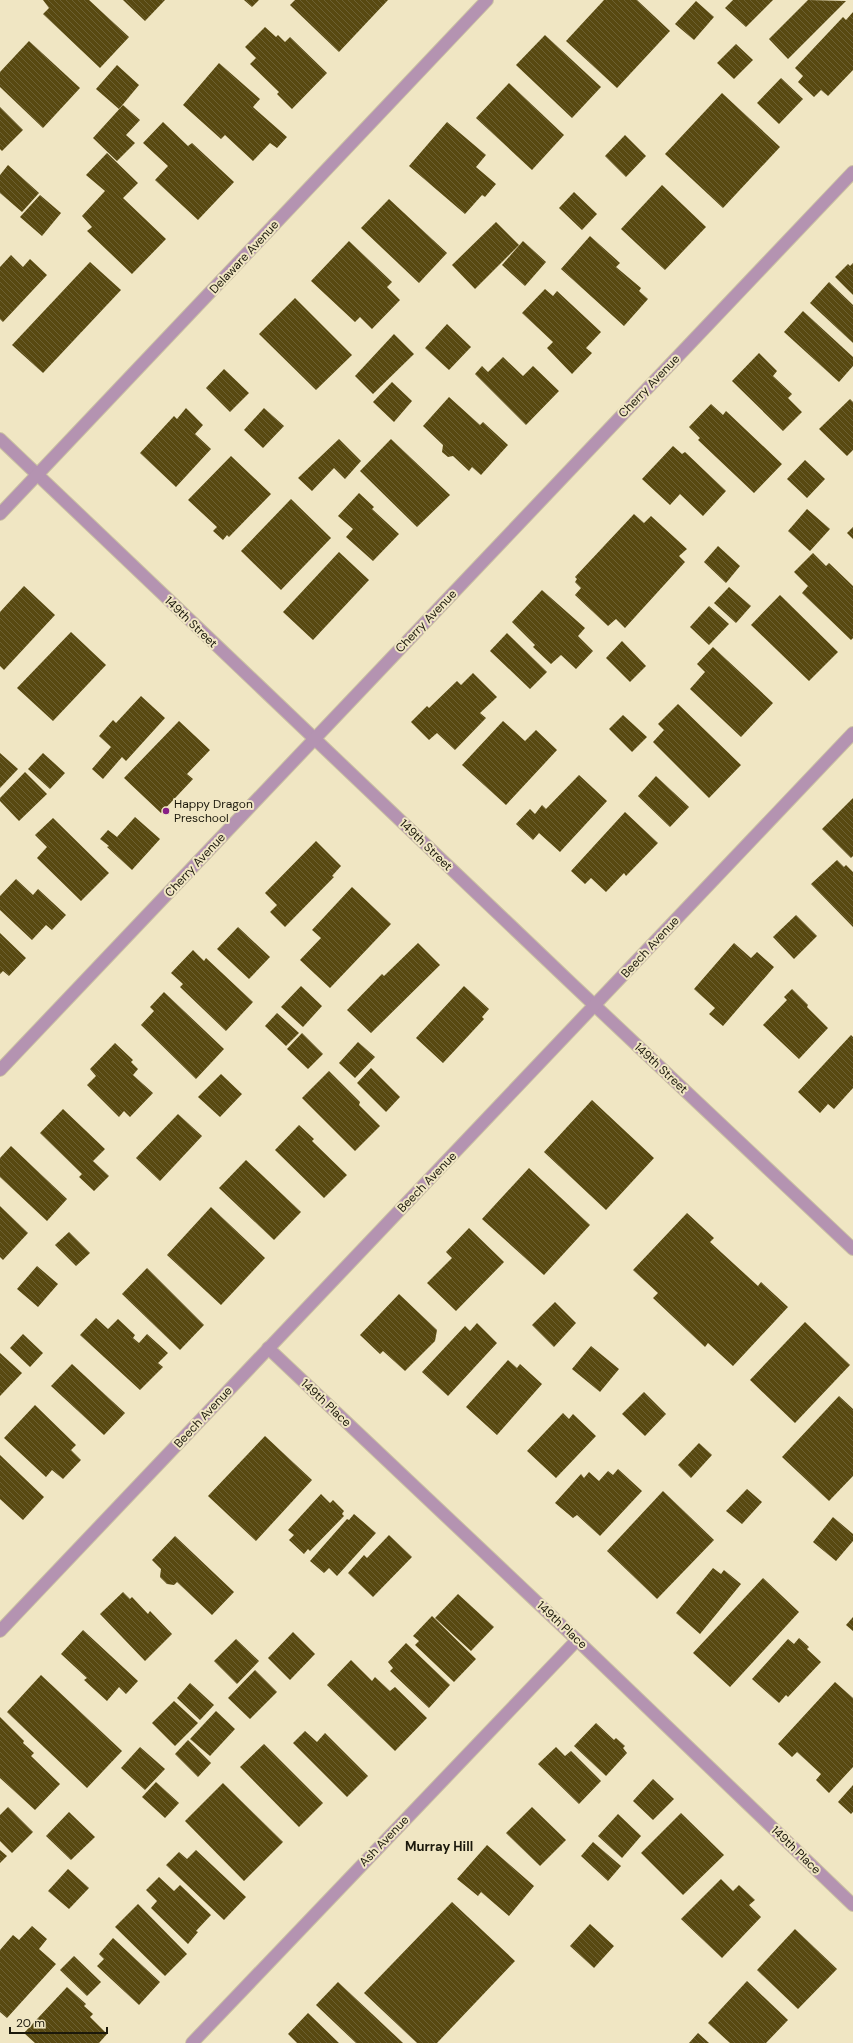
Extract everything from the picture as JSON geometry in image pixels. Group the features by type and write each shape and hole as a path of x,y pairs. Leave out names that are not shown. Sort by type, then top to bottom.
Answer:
{"street":[{"name":"Delaware Avenue","path":"0,514 487,0"},
{"name":"Cherry Avenue","path":"0,1070 853,172"},
{"name":"149th Street","path":"0,439 595,1006 853,1249"},
{"name":"Beech Avenue","path":"0,1631 853,733"},
{"name":"149th Place","path":"268,1348 577,1640 853,1905"},
{"name":"Ash Avenue","path":"192,2043 577,1640"}],"building":[{"path":"43,0 89,0 129,37 100,68 43,14 49,8"},
{"path":"123,0 165,0 145,21"},
{"path":"244,0 259,0 252,7"},
{"path":"295,0 388,0 339,52 290,5"},
{"path":"604,0 637,0 670,31 617,88 566,41"},
{"path":"733,0 773,0 746,27 725,8"},
{"path":"808,0 846,1 788,59 769,39"},
{"path":"696,1 714,17 694,40 675,24"},
{"path":"853,12 853,70 828,96 821,90 814,97 798,82 803,76 795,68 843,17 846,20"},
{"path":"265,27 276,37 278,35 285,42 290,37 327,73 292,109 277,94 279,92 250,64 256,58 245,47"},
{"path":"545,35 601,87 572,118 516,65"},
{"path":"29,41 80,88 43,128 0,87 0,72"},
{"path":"736,44 753,60 734,79 717,63"},
{"path":"219,63 260,99 253,107 287,137 277,148 270,143 253,161 225,135 221,139 183,105"},
{"path":"117,65 139,85 119,109 96,89"},
{"path":"781,78 803,99 779,124 757,103"},
{"path":"509,83 564,135 532,170 476,118"},
{"path":"722,93 780,147 723,208 665,154"},
{"path":"123,105 140,120 126,135 135,143 117,161 93,138"},
{"path":"0,107 23,130 2,151 0,149"},
{"path":"163,122 188,146 192,143 234,182 198,220 155,180 168,166 143,143"},
{"path":"447,122 486,155 476,167 496,184 485,197 482,195 465,214 409,166"},
{"path":"625,135 646,156 626,177 605,156"},
{"path":"107,153 138,183 123,198 166,239 132,274 87,231 92,227 82,216 105,191 86,175"},
{"path":"8,165 39,193 22,212 0,193 0,175"},
{"path":"662,185 706,227 665,270 621,229"},
{"path":"574,192 597,214 582,230 559,208"},
{"path":"40,195 61,213 42,236 20,217"},
{"path":"389,199 447,253 419,283 361,228"},
{"path":"496,222 519,245 475,289 452,265"},
{"path":"590,236 620,263 616,267 641,288 639,291 648,299 624,326 561,269"},
{"path":"349,241 392,282 387,287 400,300 372,329 360,317 355,322 311,281"},
{"path":"523,241 546,262 525,286 502,265"},
{"path":"11,255 23,267 30,259 47,275 3,322 0,319 0,267"},
{"path":"90,262 121,290 43,373 12,345"},
{"path":"853,263 853,295 835,277 848,264 850,266"},
{"path":"829,282 853,305 853,343 810,303"},
{"path":"545,289 553,296 557,291 601,332 586,348 592,353 572,374 547,348 553,342 522,313"},
{"path":"295,298 352,355 316,390 259,334"},
{"path":"803,311 853,357 853,366 839,382 784,332"},
{"path":"447,324 471,347 449,370 425,348"},
{"path":"394,334 414,354 373,394 355,376"},
{"path":"759,353 777,371 773,376 792,394 788,398 802,412 783,431 732,381"},
{"path":"503,357 523,376 533,366 559,391 526,425 475,374 482,366 488,372"},
{"path":"224,369 249,393 230,412 206,388"},
{"path":"392,382 412,401 394,422 373,402"},
{"path":"449,397 480,425 483,422 508,445 481,475 472,467 469,471 453,456 448,457 442,452 443,445 423,426"},
{"path":"850,399 853,402 853,450 847,456 819,429"},
{"path":"711,404 723,415 726,411 782,464 754,493 698,440 700,438 689,427"},
{"path":"186,408 203,425 195,434 211,449 176,487 140,453 174,416 177,419"},
{"path":"264,408 284,426 263,448 244,430"},
{"path":"339,439 361,461 345,479 334,468 312,491 298,478"},
{"path":"391,439 450,495 417,527 360,471"},
{"path":"673,446 682,454 685,452 726,491 703,516 680,494 670,505 642,479"},
{"path":"231,456 271,494 229,537 227,535 223,540 213,531 217,527 188,500"},
{"path":"805,460 825,479 807,498 787,479"},
{"path":"359,493 374,507 372,509 399,534 373,561 346,537 353,529 338,516"},
{"path":"291,499 331,538 281,590 241,551"},
{"path":"807,509 830,529 810,551 788,531"},
{"path":"634,514 644,523 651,516 687,549 679,556 685,562 625,628 616,619 608,626 575,595 581,588 575,582 577,579 575,577"},
{"path":"853,527 853,539 847,533"},
{"path":"718,546 740,566 726,583 704,562"},
{"path":"339,552 369,580 313,640 283,612"},
{"path":"813,553 826,566 829,563 853,586 853,638 851,640 802,593 808,586 794,572"},
{"path":"24,586 55,615 4,670 0,666 0,612"},
{"path":"729,587 751,606 736,623 714,603"},
{"path":"542,590 585,628 578,636 593,651 576,669 561,655 551,664 533,647 535,645 512,622"},
{"path":"780,595 838,652 809,681 751,625"},
{"path":"709,606 729,624 709,645 690,627"},
{"path":"71,632 106,665 53,721 17,688"},
{"path":"507,633 547,672 530,689 490,651"},
{"path":"622,641 646,666 630,682 606,658"},
{"path":"713,647 773,703 741,737 690,689 705,672 697,664"},
{"path":"473,673 497,697 480,713 486,718 455,750 437,733 429,740 411,722 427,706 429,708 457,681 461,685"},
{"path":"141,696 165,718 126,761 122,757 103,779 92,769 111,747 99,736 113,720 116,723"},
{"path":"678,704 741,765 709,798 653,742 664,730 658,724"},
{"path":"623,715 647,737 632,752 609,729"},
{"path":"179,721 210,750 187,774 193,779 161,813 124,778"},
{"path":"503,721 525,741 536,730 557,750 506,805 462,765"},
{"path":"0,753 18,769 0,788"},
{"path":"43,753 65,773 50,789 28,769"},
{"path":"25,772 47,794 19,821 0,801 0,798"},
{"path":"579,775 607,801 560,852 539,833 533,840 516,824 530,809 535,814 542,805 546,809"},
{"path":"656,776 689,807 670,827 638,796"},
{"path":"853,798 853,856 851,858 822,829"},
{"path":"625,812 658,843 626,876 624,873 606,892 591,878 585,884 571,871"},
{"path":"135,817 160,839 132,870 107,847 109,846 100,839 108,830 117,837"},
{"path":"53,818 109,873 81,901 37,858 47,847 35,835"},
{"path":"316,841 341,866 332,876 334,877 285,927 270,912 277,905 265,893"},
{"path":"837,860 844,867 846,865 853,872 853,927 811,884"},
{"path":"16,879 33,895 38,889 66,915 52,930 46,925 32,940 0,910 0,896"},
{"path":"352,887 391,924 330,988 300,960 321,938 312,930"},
{"path":"796,915 817,936 794,959 773,937"},
{"path":"238,927 270,957 249,979 217,949"},
{"path":"0,933 26,958 9,976 3,971 0,974"},
{"path":"418,943 440,965 371,1033 347,1010 382,974 384,976"},
{"path":"734,943 751,958 757,952 774,967 723,1026 709,1014 715,1008 694,989"},
{"path":"193,950 204,961 206,958 253,1002 226,1031 180,987 183,984 171,973"},
{"path":"301,986 322,1006 303,1027 281,1007"},
{"path":"464,986 489,1009 482,1017 484,1019 443,1063 416,1038"},
{"path":"792,989 828,1028 799,1059 763,1025 787,1000 784,997"},
{"path":"164,992 224,1049 196,1079 141,1025 154,1011 150,1007"},
{"path":"277,1013 299,1033 286,1046 265,1026"},
{"path":"302,1033 323,1054 308,1069 287,1049"},
{"path":"851,1035 853,1037 853,1088 834,1109 828,1104 820,1113 798,1092"},
{"path":"358,1042 375,1057 355,1078 339,1063"},
{"path":"115,1043 133,1060 131,1062 138,1069 133,1075 153,1093 130,1117 124,1111 119,1117 87,1085 96,1076 90,1069"},
{"path":"371,1068 400,1097 386,1112 357,1083"},
{"path":"329,1071 360,1102 359,1105 380,1126 355,1151 302,1098"},
{"path":"221,1074 242,1094 220,1117 198,1097"},
{"path":"592,1100 654,1158 606,1210 544,1152"},
{"path":"63,1109 105,1149 93,1161 109,1176 94,1191 79,1177 82,1174 40,1133"},
{"path":"178,1114 202,1136 160,1181 136,1158"},
{"path":"299,1125 314,1139 312,1141 347,1175 324,1198 275,1150"},
{"path":"11,1146 67,1199 47,1221 0,1177 0,1158"},
{"path":"246,1160 301,1212 274,1240 219,1188"},
{"path":"529,1168 590,1225 544,1275 482,1219"},
{"path":"0,1206 28,1233 3,1260 0,1257"},
{"path":"211,1207 265,1258 221,1305 167,1255"},
{"path":"687,1213 714,1238 710,1242 758,1286 761,1282 788,1307 733,1366 708,1343 705,1347 653,1298 658,1293 633,1270"},
{"path":"469,1228 504,1262 456,1311 427,1283 452,1258 446,1252"},
{"path":"69,1232 90,1253 76,1266 55,1245"},
{"path":"37,1266 58,1284 38,1307 17,1289"},
{"path":"147,1268 204,1325 180,1350 122,1294"},
{"path":"399,1294 437,1330 435,1341 405,1371 383,1351 380,1354 360,1335"},
{"path":"555,1302 576,1323 554,1347 532,1325"},
{"path":"96,1318 108,1329 118,1319 135,1335 133,1338 139,1343 147,1334 168,1353 158,1363 163,1367 140,1390 80,1335"},
{"path":"805,1322 850,1365 795,1423 750,1380"},
{"path":"477,1323 497,1343 448,1396 422,1372 465,1326 470,1331"},
{"path":"23,1334 43,1353 30,1367 10,1348"},
{"path":"591,1346 619,1369 600,1392 572,1369"},
{"path":"0,1353 22,1373 0,1396"},
{"path":"508,1360 517,1368 520,1364 542,1384 497,1435 466,1407"},
{"path":"72,1364 125,1413 104,1435 51,1386"},
{"path":"644,1392 666,1414 645,1436 622,1414"},
{"path":"839,1396 853,1409 853,1476 829,1501 782,1457"},
{"path":"35,1405 76,1445 71,1450 81,1460 63,1479 52,1470 46,1477 4,1438"},
{"path":"563,1413 569,1419 573,1414 596,1436 556,1478 527,1451"},
{"path":"265,1436 312,1480 256,1541 208,1496"},
{"path":"699,1443 712,1455 691,1478 678,1465"},
{"path":"0,1455 44,1497 23,1520 0,1499"},
{"path":"618,1469 642,1491 600,1536 577,1515 573,1518 555,1503 581,1474 584,1478 589,1472 599,1481 608,1471 613,1475"},
{"path":"747,1489 762,1502 742,1524 726,1511"},
{"path":"663,1491 714,1540 657,1599 607,1551"},
{"path":"321,1494 330,1503 333,1500 344,1511 342,1514 344,1516 310,1551 308,1549 304,1554 289,1540 294,1535 288,1530"},
{"path":"354,1514 376,1533 337,1576 329,1568 324,1573 310,1561 347,1519 349,1520"},
{"path":"833,1517 853,1534 853,1541 836,1561 813,1542"},
{"path":"389,1535 412,1557 373,1597 348,1573 364,1555 367,1558"},
{"path":"175,1536 234,1592 212,1615 177,1582 174,1585 167,1584 160,1577 161,1569 152,1560"},
{"path":"713,1568 721,1574 724,1570 741,1584 700,1634 676,1613"},
{"path":"763,1578 799,1612 730,1687 693,1653"},
{"path":"123,1592 130,1599 132,1597 148,1614 150,1611 172,1634 145,1661 100,1614"},
{"path":"458,1594 494,1627 471,1651 435,1618"},
{"path":"432,1616 476,1659 454,1682 415,1645 419,1641 413,1636"},
{"path":"853,1617 853,1631 846,1625"},
{"path":"83,1630 138,1681 126,1694 119,1687 107,1701 84,1680 87,1678 61,1654"},
{"path":"293,1632 315,1654 290,1680 268,1658"},
{"path":"799,1638 809,1647 807,1649 821,1662 788,1697 786,1695 779,1703 752,1679 788,1639 794,1644"},
{"path":"236,1639 259,1661 237,1684 214,1661"},
{"path":"406,1643 450,1685 429,1708 390,1671 393,1668 388,1662"},
{"path":"351,1660 372,1681 375,1677 390,1691 395,1687 427,1718 395,1751 327,1685"},
{"path":"255,1670 277,1692 250,1719 228,1698"},
{"path":"41,1675 122,1751 87,1788 7,1712"},
{"path":"835,1682 853,1698 853,1767 829,1793 816,1780 821,1774 797,1752 792,1757 778,1744"},
{"path":"190,1683 214,1705 200,1720 177,1698"},
{"path":"174,1701 198,1723 175,1746 152,1723"},
{"path":"216,1711 235,1729 210,1756 190,1739"},
{"path":"0,1717 34,1753 31,1756 60,1784 35,1810 0,1778"},
{"path":"596,1723 614,1740 616,1738 625,1746 623,1748 627,1753 606,1776 574,1746"},
{"path":"305,1731 317,1742 325,1733 368,1776 347,1797 293,1743"},
{"path":"188,1740 211,1763 198,1777 175,1754"},
{"path":"264,1744 323,1803 299,1827 240,1767"},
{"path":"140,1747 165,1769 145,1790 121,1768"},
{"path":"556,1747 565,1756 571,1751 601,1781 579,1804 538,1764"},
{"path":"653,1779 674,1799 653,1820 633,1801"},
{"path":"156,1782 179,1803 165,1818 142,1797"},
{"path":"223,1783 283,1842 244,1881 185,1821"},
{"path":"853,1785 853,1812 851,1814 838,1802"},
{"path":"8,1807 33,1832 12,1853 0,1841 0,1815"},
{"path":"532,1807 566,1840 540,1866 506,1833"},
{"path":"69,1812 95,1837 71,1860 46,1836"},
{"path":"681,1813 724,1855 683,1895 641,1853"},
{"path":"618,1814 641,1836 622,1858 598,1836"},
{"path":"593,1842 621,1866 608,1881 581,1856"},
{"path":"487,1845 534,1886 509,1916 481,1892 478,1896 457,1879"},
{"path":"0,1850 7,1856 0,1863"},
{"path":"196,1850 246,1897 224,1920 166,1865 179,1852 187,1859"},
{"path":"68,1869 89,1888 69,1909 48,1891"},
{"path":"159,1877 174,1891 180,1885 211,1915 196,1931 198,1932 188,1944 151,1908 157,1901 146,1890"},
{"path":"721,1879 733,1891 739,1885 755,1900 749,1905 761,1917 722,1958 681,1919"},
{"path":"452,1902 515,1961 437,2043 417,2043 364,1993"},
{"path":"138,1904 187,1954 165,1976 115,1927"},
{"path":"590,1924 614,1946 594,1968 570,1946"},
{"path":"32,1926 47,1939 39,1949 56,1964 7,2018 0,2012 0,1950 13,1935 19,1940"},
{"path":"795,1929 837,1969 798,2009 757,1970"},
{"path":"113,1938 160,1982 139,2005 97,1966 104,1959 99,1954"},
{"path":"74,1956 101,1982 87,1996 60,1970"},
{"path":"747,1981 788,2020 766,2043 730,2043 708,2023"},
{"path":"338,1982 403,2043 356,2043 316,2005"},
{"path":"67,1987 86,2004 84,2006 93,2014 90,2017 107,2034 99,2043 35,2043 24,2033"},
{"path":"308,2013 339,2043 297,2043 288,2034"},
{"path":"698,2033 709,2043 689,2043"}],"place":[{"name":"Happy Dragon Preschool","path":"166,811"}],"district":[{"name":"Murray Hill","path":"439,1846"}]}
